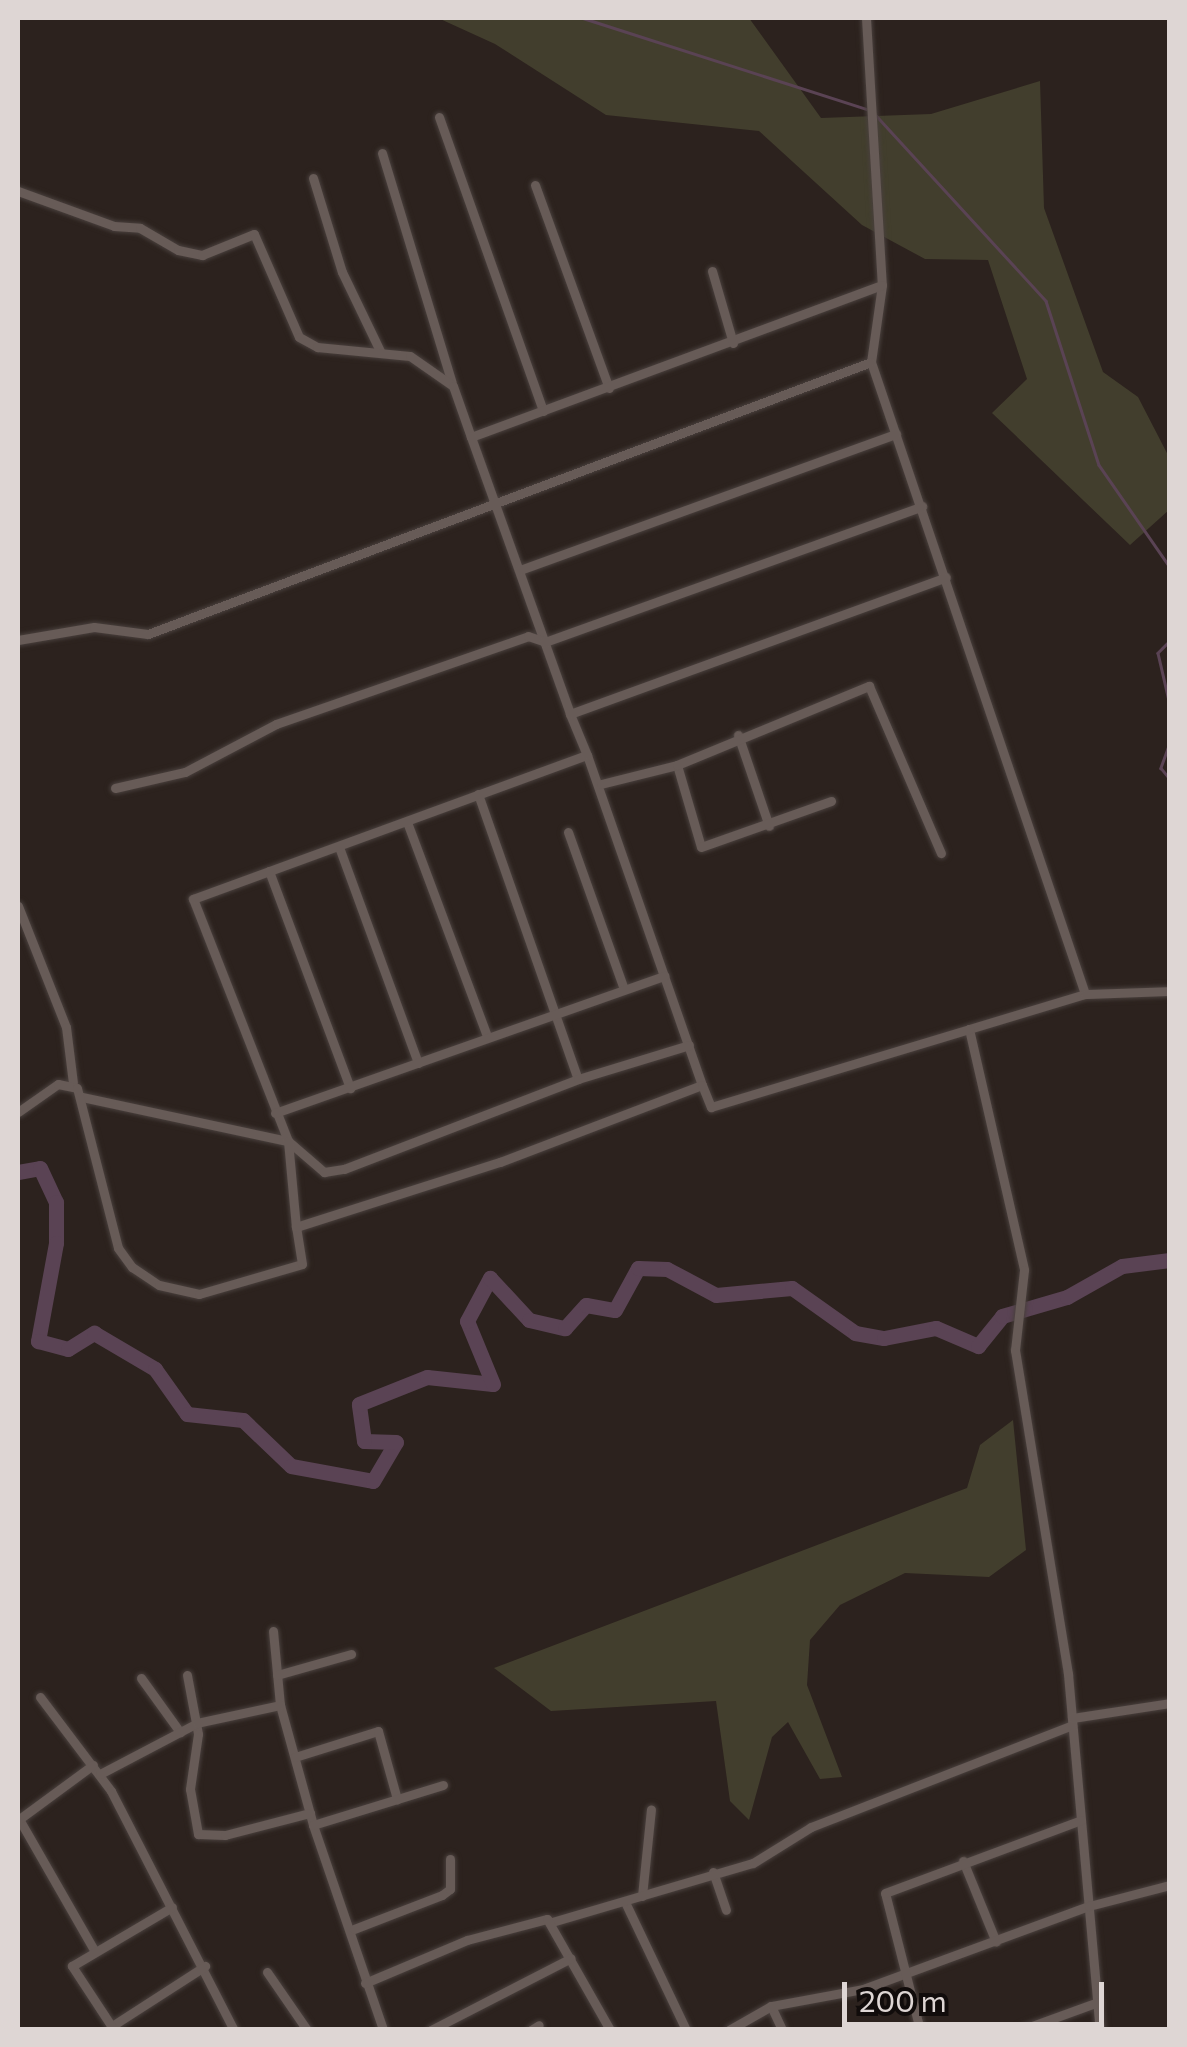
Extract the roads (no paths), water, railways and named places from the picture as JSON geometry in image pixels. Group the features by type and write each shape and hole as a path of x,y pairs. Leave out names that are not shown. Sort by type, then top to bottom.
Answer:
{"street":[{"path":"866,18 882,285 871,362 1085,994"},
{"path":"438,117 543,412"},
{"path":"382,152 453,386 570,714 601,784 711,1107 1085,994 1170,991"},
{"path":"313,178 342,272 380,352"},
{"path":"535,185 609,388"},
{"path":"18,192 114,226 140,228 190,253 202,255 254,234 299,337 317,347 410,356 453,386"},
{"path":"712,271 733,343"},
{"path":"471,438 882,285"},
{"path":"18,640 94,626 148,634 871,362"},
{"path":"520,570 896,434"},
{"path":"114,788 184,772 276,724 528,636 545,642 922,506"},
{"path":"570,714 946,577"},
{"path":"601,784 677,765 738,735 869,686 941,854"},
{"path":"738,735 769,826"},
{"path":"18,906 66,1028 72,1083 82,1096 118,1248 159,1285 200,1294 302,1264 288,1141 192,899 586,755"},
{"path":"677,765 701,846 769,826 831,801"},
{"path":"478,794 578,1079"},
{"path":"407,822 486,1036"},
{"path":"568,832 624,989"},
{"path":"339,847 418,1063"},
{"path":"270,872 350,1088"},
{"path":"275,1113 665,976"},
{"path":"969,1029 1024,1270 1016,1350 1072,1721 1100,2030"},
{"path":"82,1096 288,1141 324,1172 344,1169 578,1079 690,1045"},
{"path":"18,1112 49,1088 72,1083"},
{"path":"296,1227 500,1162 702,1085"},
{"path":"274,1631 280,1704 313,1825 354,1928 366,1984 384,2030"},
{"path":"278,1674 351,1654"},
{"path":"187,1675 197,1723 190,1789 198,1834 226,1836 310,1813"},
{"path":"140,1678 180,1732"},
{"path":"40,1697 96,1769 205,1966 234,2030"},
{"path":"366,1984 467,1940 536,1920 552,1922 713,1872 754,1864 812,1828 1072,1721 1170,1703"},
{"path":"94,1950 18,1819 96,1769 197,1723 280,1704"},
{"path":"295,1757 378,1731 397,1799"},
{"path":"313,1825 443,1785"},
{"path":"642,1896 651,1809"},
{"path":"920,2030 885,1894 1081,1820"},
{"path":"354,1928 442,1895 450,1889 450,1859"},
{"path":"964,1862 996,1942"},
{"path":"713,1872 726,1910"},
{"path":"729,2030 771,2006 906,1975 1089,1906 1170,1884"},
{"path":"625,1902 686,2030"},
{"path":"172,1907 94,1950 71,1970 113,2028 205,1966"},
{"path":"552,1922 610,2030"},
{"path":"431,2030 571,1958"},
{"path":"266,1972 308,2030"},
{"path":"1021,2030 1098,2002"},
{"path":"771,2006 782,2030"}],"waterway":[{"path":"583,18 866,109"},
{"path":"873,112 1046,301 1099,465 1170,567"},
{"path":"1170,641 1158,653 1170,705"},
{"path":"1170,743 1161,768 1170,779"},
{"path":"18,1172 40,1168 56,1202 56,1243 38,1341 68,1349 94,1333 155,1369 187,1414 243,1420 291,1466 373,1481 396,1442 364,1441 359,1404 427,1377 493,1384 467,1321 490,1278 529,1320 565,1328 586,1305 615,1310 638,1268 667,1269 716,1295 792,1288 855,1333 884,1338 936,1328 978,1346 1002,1316 1067,1297 1122,1266 1170,1260"}]}
